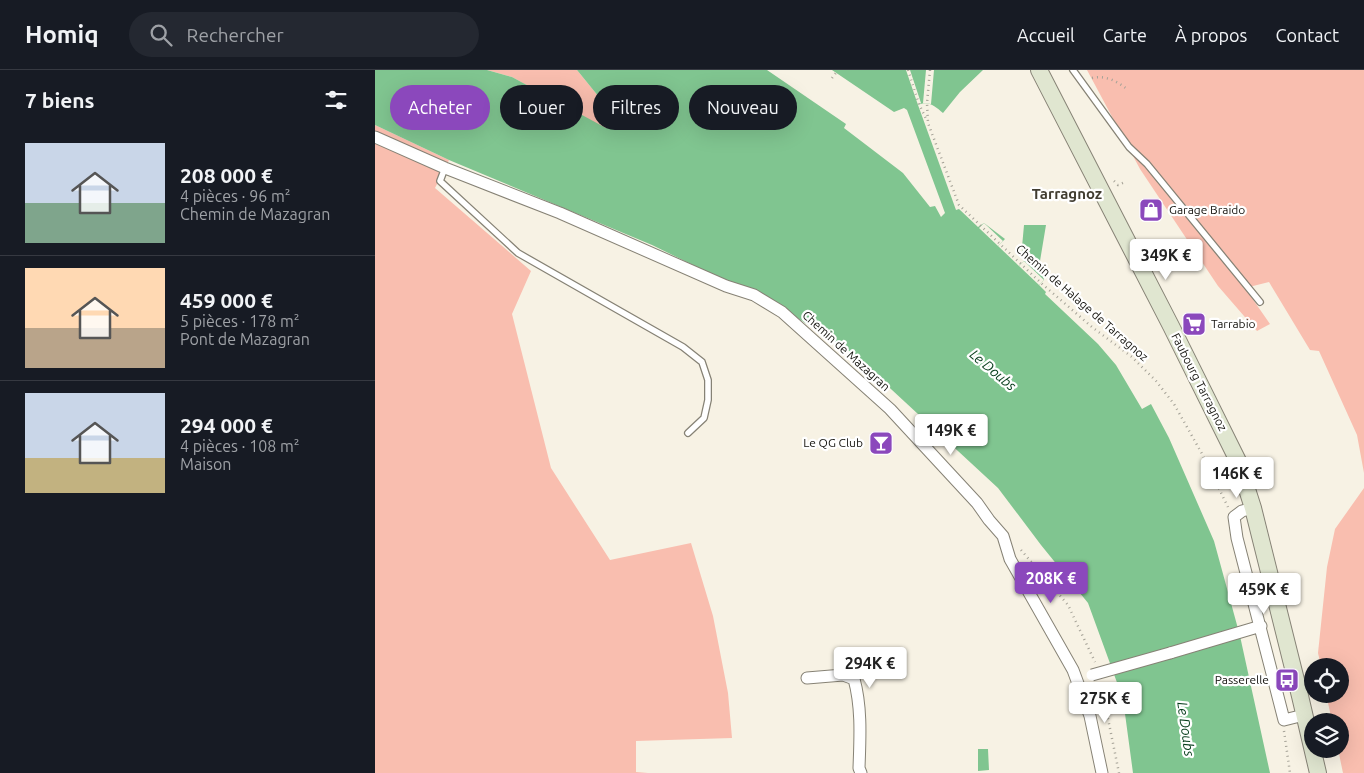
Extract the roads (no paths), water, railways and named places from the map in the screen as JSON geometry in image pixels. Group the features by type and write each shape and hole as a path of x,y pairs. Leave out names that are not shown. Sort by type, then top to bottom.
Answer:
{"main road":[{"name":"Faubourg Tarragnoz","path":"1039,70 1239,461 1253,508 1304,715"},
{"name":"Faubourg Tarragnoz","path":"1314,758 1317,773"}],"street":[{"name":"Chemin de Mazagran","path":"375,137 445,168 560,212 726,286 753,295 781,312 890,409 977,503 1003,536 1010,559 1077,680 1090,716 1102,773"},
{"path":"1253,508 1234,517 1255,628 1284,720 1304,715"},
{"path":"1077,680 1096,678 1255,628"},
{"path":"807,678 843,675 854,679 860,733 859,768 861,773"}],"lane":[{"path":"1073,70 1129,147 1147,164 1260,302"},
{"path":"445,168 440,181 518,253 683,347 702,362 708,380 708,400 704,418 688,432"}],"water":[{"name":"Le Doubs","path":"375,70 487,70 512,77 527,85 500,85 500,130 583,130 583,116 593,121 593,130 679,130 679,85 593,85 593,90 577,70 767,70 789,85 689,85 689,130 797,130 797,91 846,124 844,128 903,173 930,207 935,206 941,217 945,213 907,110 904,108 894,112 832,70 983,70 960,92 943,113 928,103 918,105 956,210 959,209 978,227 984,223 1005,239 998,246 1019,266 1024,261 1022,247 1024,225 1046,225 1040,261 1044,280 1039,285 1046,292 1045,294 1098,344 1116,365 1142,409 1151,404 1169,438 1214,541 1240,636 1270,773 1133,773 1123,699 1088,603 998,488 852,353 785,310 652,245 449,160 375,125"},
{"path":"978,749 988,749 989,770 978,771"}],"place":[{"name":"Garage Braido","path":"1151,210"},
{"name":"Tarrabio","path":"1194,324"},
{"name":"Le QG Club","path":"881,443"},
{"name":"Passerelle","path":"1287,680"}],"district":[{"name":"Tarragnoz","path":"1067,194"}]}
